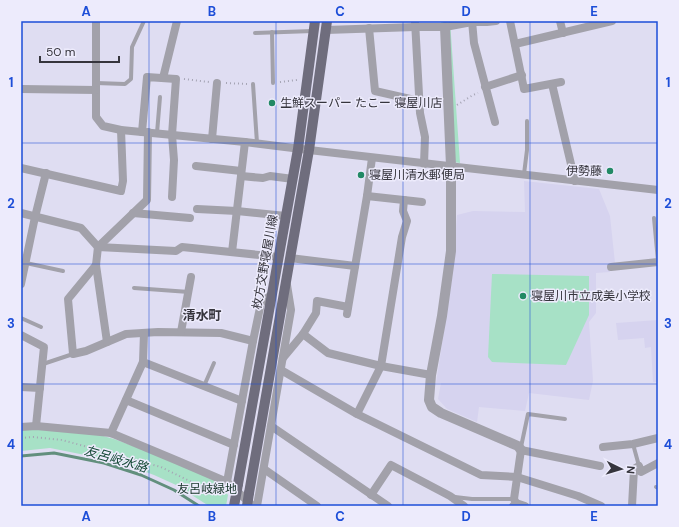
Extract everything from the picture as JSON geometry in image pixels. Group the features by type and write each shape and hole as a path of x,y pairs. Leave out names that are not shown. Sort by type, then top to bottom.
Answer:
{"main road":[{"name":"枚方交野寝屋川線","path":"247,506 309,150 326,25"},
{"name":"枚方交野寝屋川線","path":"234,506 298,149 314,26"}],"street":[{"path":"96,21 96,117 103,126 121,130 245,142 372,158 658,190"},
{"path":"163,78 178,21"},
{"path":"472,21 474,43 494,122"},
{"path":"326,25 346,25 369,28 415,24 496,21"},
{"path":"510,21 524,89 561,82"},
{"path":"560,21 563,33"},
{"path":"515,44 612,21"},
{"path":"415,24 419,101 424,138 424,164"},
{"path":"444,24 451,166 451,251 442,316 431,375 429,400 432,407 441,413 518,446 521,450 600,466"},
{"path":"369,28 375,91 419,101"},
{"path":"486,89 522,75"},
{"path":"108,342 96,265 98,247 147,200 145,132 147,77 176,79 172,135 174,160 172,197"},
{"path":"212,139 217,83"},
{"path":"552,84 574,181"},
{"path":"21,88 96,87"},
{"path":"21,168 120,191 123,180 121,130"},
{"path":"232,252 245,142"},
{"path":"283,358 304,334 316,313 317,302 348,310 372,158"},
{"path":"196,166 263,178 270,176 293,179"},
{"path":"21,284 46,173"},
{"path":"367,196 422,202"},
{"path":"357,414 381,366 402,237 407,221 403,210 404,200"},
{"path":"197,209 286,216"},
{"path":"21,213 81,228 98,247 176,251 182,247 279,257"},
{"path":"133,213 190,218"},
{"path":"290,258 355,266"},
{"path":"612,267 658,261"},
{"path":"96,265 68,299 73,354 86,351 126,334 158,332 221,333 253,341"},
{"path":"181,332 191,277"},
{"path":"257,506 291,310 287,280"},
{"path":"227,482 260,303 272,294"},
{"path":"111,433 143,362 144,333"},
{"path":"304,334 328,353 381,366 431,375"},
{"path":"21,335 44,347 36,426"},
{"path":"143,362 242,402"},
{"path":"281,370 357,414 480,475 517,477 578,496 601,506"},
{"path":"21,387 40,388"},
{"path":"126,400 234,445"},
{"path":"21,427 36,426 111,433 227,482 253,506"},
{"path":"270,426 388,506"},
{"path":"603,447 633,444 658,438"},
{"path":"521,450 515,503 525,506"},
{"path":"632,506 634,469 639,466 641,472 658,463"},
{"path":"372,495 391,465 450,496 464,506"},
{"path":"264,470 317,506"}],"lane":[{"path":"96,87 125,84 131,79 132,47 144,21"},
{"path":"255,33 314,26"},
{"path":"272,32 272,83"},
{"path":"252,84 257,144"},
{"path":"157,133 160,97"},
{"path":"524,175 527,150 527,121"},
{"path":"190,218 197,209"},
{"path":"654,218 658,261"},
{"path":"25,263 62,271"},
{"path":"134,288 189,292"},
{"path":"21,318 40,327"},
{"path":"42,364 73,354"},
{"path":"204,386 214,363"},
{"path":"521,450 528,414 565,419"},
{"path":"633,444 639,466"},
{"path":"450,496 472,500 515,503"}],"path":[{"path":"176,79 217,83 252,84"},
{"path":"272,83 298,80"},
{"path":"456,106 486,89"},
{"path":"21,438 33,437 62,440 161,467 210,491"}],"shaded area":[{"name":"寝屋川市立成美小学校","path":"524,181 599,189 610,216 615,263 610,264 610,272 596,273 596,313 589,322 593,381 589,400 529,393 525,411 479,407 477,422 447,409 438,399 441,383 436,383 452,279 457,215 473,211 525,212"},
{"path":"658,320 658,382 653,382 651,347 645,348 644,338 618,340 616,323"}],"green space":[{"path":"441,21 450,21 460,163 448,161"},
{"path":"492,274 589,276 589,315 566,365 492,362 488,357"},
{"name":"友呂岐緑地","path":"21,430 96,434 177,462 215,479 228,495 226,506 209,506 176,485 130,466 50,448 21,451"}],"waterway":[{"name":"友呂岐水路","path":"21,456 54,453 104,463 141,475 174,490 199,506"}],"place":[{"name":"生鮮スーパー たこー 寝屋川店","path":"272,103"},
{"name":"伊勢藤","path":"610,171"},
{"name":"寝屋川清水郵便局","path":"361,175"},
{"name":"寝屋川市立成美小学校","path":"523,296"}],"district":[{"name":"清水町","path":"202,315"}]}
